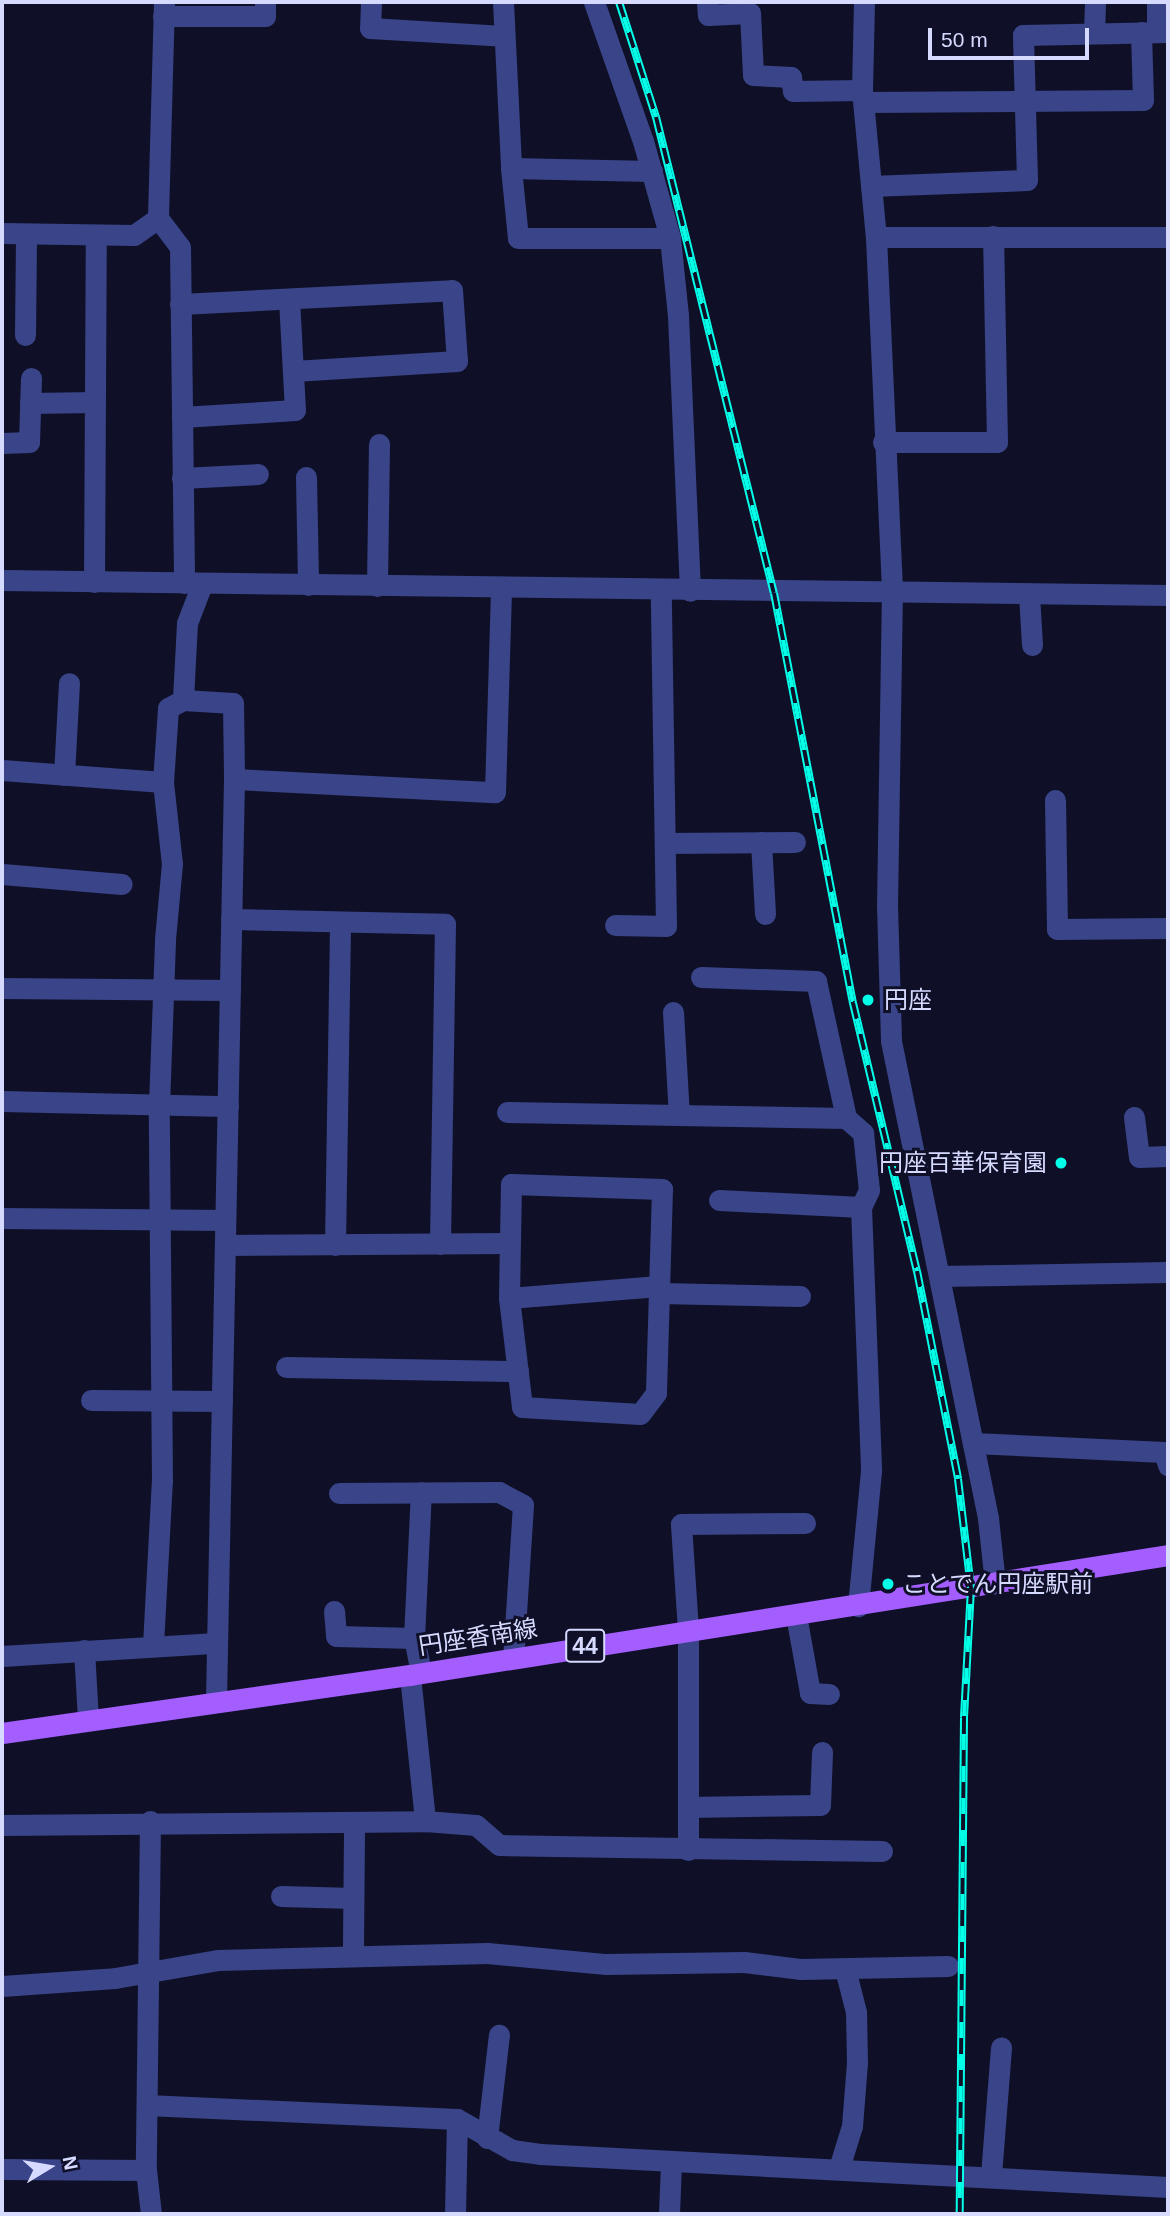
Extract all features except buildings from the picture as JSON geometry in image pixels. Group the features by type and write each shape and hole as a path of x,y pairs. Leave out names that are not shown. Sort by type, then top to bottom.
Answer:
{"main road":[{"name":"円座香南線","path":"2,1733 415,1674 1168,1555"}],"street":[{"path":"183,700 187,623 193,583 183,478 180,247 158,218 164,9 265,16 265,2"},
{"path":"371,2 370,28 503,36"},
{"path":"503,2 503,36 518,238 670,238"},
{"path":"594,2 652,171 670,238 678,316 690,592"},
{"path":"707,2 708,15 750,13 754,75 791,77 793,91 863,96 1025,100 1143,100 1155,32 1157,2"},
{"path":"864,2 863,96 876,237 883,442 892,589 887,905 891,1041 973,1443 995,1584"},
{"path":"1094,32 1095,2"},
{"path":"871,186 1027,180 1023,35 1155,32"},
{"path":"512,168 652,171"},
{"path":"2,233 134,235 158,218"},
{"path":"25,335 26,234"},
{"path":"94,582 96,235"},
{"path":"883,442 997,442 993,236"},
{"path":"876,237 1168,237"},
{"path":"180,304 452,290 457,361 293,371"},
{"path":"182,417 295,410 289,300"},
{"path":"2,443 29,442 31,378"},
{"path":"30,403 95,402"},
{"path":"377,586 379,444"},
{"path":"183,478 258,474"},
{"path":"306,477 308,585"},
{"path":"2,580 690,592 892,589 1168,595"},
{"path":"234,779 495,792 501,588"},
{"path":"615,925 666,926 661,591"},
{"path":"1029,594 1032,645"},
{"path":"64,775 69,683"},
{"path":"153,1645 162,1494 158,1401 159,1105 172,864 163,782 168,708 183,700 233,703 234,779 216,1702"},
{"path":"2,770 163,782"},
{"path":"1055,800 1057,929 1168,929"},
{"path":"665,842 795,842"},
{"path":"761,842 765,914"},
{"path":"2,874 122,884"},
{"path":"231,919 445,924 440,1244"},
{"path":"335,1245 340,922"},
{"path":"701,977 816,981 846,1118 863,1133 869,1189 861,1206 871,1471 858,1606"},
{"path":"2,988 230,990"},
{"path":"673,1012 679,1115"},
{"path":"2,1101 228,1107"},
{"path":"508,1112 846,1118"},
{"path":"1134,1117 1139,1157 1168,1156"},
{"path":"511,1184 662,1189 659,1290 656,1393 640,1414 522,1406 509,1298 511,1184"},
{"path":"719,1200 861,1206"},
{"path":"2,1218 225,1220"},
{"path":"225,1245 508,1243"},
{"path":"939,1276 1168,1272"},
{"path":"509,1298 659,1290 800,1296"},
{"path":"286,1367 518,1371"},
{"path":"91,1401 222,1401"},
{"path":"973,1443 1164,1452 1168,1465"},
{"path":"421,1492 414,1638 425,1821"},
{"path":"339,1493 499,1492 523,1505 513,1658"},
{"path":"688,1850 688,1630 681,1524 805,1523"},
{"path":"334,1611 336,1636 414,1638"},
{"path":"796,1615 810,1693 829,1694"},
{"path":"2,1656 217,1643"},
{"path":"84,1650 88,1720"},
{"path":"688,1807 820,1805 822,1752"},
{"path":"2,1825 150,1821 425,1821 476,1825 499,1845 882,1851"},
{"path":"150,1821 146,1970 146,2171 151,2214"},
{"path":"353,1946 354,1822"},
{"path":"281,1896 354,1898"},
{"path":"2,1986 86,1981 218,1960 487,1953 606,1964 744,1962 845,1969 948,1966"},
{"path":"839,2168 852,2126 857,2063 856,2012 845,1969"},
{"path":"487,2138 499,2035"},
{"path":"991,2175 1001,2047"},
{"path":"148,2105 457,2119 512,2150 540,2154 991,2175 1168,2187"},
{"path":"455,2214 457,2119"},
{"path":"669,2214 671,2162"},
{"path":"2,2169 146,2171"}],"railway":[{"path":"619,2 656,117 774,593 853,1003 917,1271 958,1479 971,1588 964,1718 960,2214"}],"place":[{"name":"円座","path":"868,1000"},
{"name":"円座百華保育園","path":"1061,1163"},
{"name":"ことでん円座駅前","path":"888,1584"}]}
